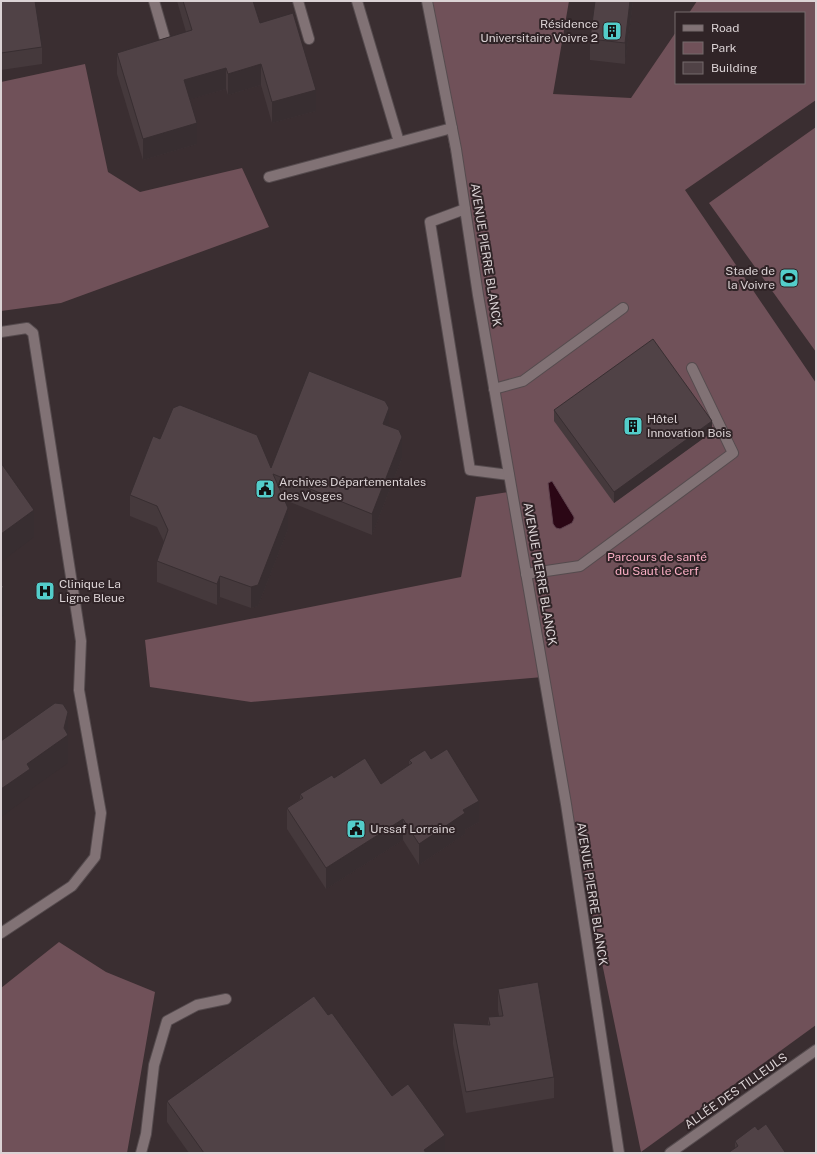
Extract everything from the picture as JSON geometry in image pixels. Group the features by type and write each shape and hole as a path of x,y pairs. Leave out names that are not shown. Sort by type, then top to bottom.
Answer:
{"street":[{"path":"154,1 167,46"},
{"path":"298,1 309,39"},
{"path":"357,1 399,142"},
{"name":"AVENUE PIERRE BLANCK","path":"427,1 452,128 478,295 566,804 619,1153"},
{"path":"269,177 452,128"},
{"path":"465,209 430,222 470,470 509,475"},
{"path":"494,389 523,381 623,308"},
{"path":"1,332 27,328 33,334 81,641 79,690 101,813 95,857 72,886 1,933"},
{"path":"526,574 580,566 733,453 692,368"},
{"path":"141,1153 146,1134 154,1065 167,1022 197,1005 226,999"},
{"name":"ALLÉE DES TILLEULS","path":"670,1153 816,1051"}],"green space":[{"name":"Parcours de santé du Saut le Cerf","path":"422,1 569,1 553,94 631,98 675,33 675,84 805,84 805,12 690,12 697,1 816,1 816,100 685,190 816,383 816,1025 641,1152 543,677 251,702 150,687 145,640 461,577 476,497 515,491"},
{"path":"85,64 108,172 140,192 242,168 269,227 61,303 1,311 1,82"},
{"name":"Stade de la Voivre","path":"816,127 816,352 709,203"},
{"path":"59,942 106,972 155,992 127,1153 1,1153 1,988"}],"shaded area":[{"path":"552,481 574,517 572,523 560,529 556,528 553,524 548,483"}],"building":[{"path":"1,1 35,1 42,47 1,53"},
{"path":"183,1 253,1 260,23 293,13 316,90 272,102 261,64 228,74 226,68 184,80 197,123 143,139 117,53 192,30"},
{"name":"Résidence Universitaire Voivre 2","path":"595,1 630,1 625,43 590,39"},
{"name":"Hôtel Innovation Bois","path":"653,339 712,421 614,492 554,410"},
{"name":"Archives Départementales des Vosges","path":"309,371 385,401 389,408 383,424 399,430 402,437 372,514 273,474 288,508 258,585 251,587 220,576 217,584 157,561 168,530 157,506 130,495 153,436 160,439 173,408 180,405 257,435 271,468"},
{"path":"1,463 34,510 1,534"},
{"path":"55,703 63,704 68,712 64,728 68,735 27,764 30,769 1,789 1,741"},
{"path":"447,749 479,801 463,810 465,813 419,844 403,819 326,868 287,808 303,798 300,794 332,775 334,778 365,758 381,784 412,763 409,760 425,750 431,759"},
{"path":"538,982 554,1077 466,1092 453,1023 490,1025 488,1017 503,1016 498,989"},
{"path":"314,996 328,1015 332,1013 392,1096 408,1084 445,1135 424,1150 426,1153 204,1153 167,1101"},
{"path":"766,1124 785,1152 728,1153 738,1146 735,1141 755,1126 758,1130"}],"place":[{"name":"Résidence Universitaire Voivre 2","path":"612,31"},
{"name":"Stade de la Voivre","path":"789,278"},
{"name":"Hôtel Innovation Bois","path":"633,426"},
{"name":"Archives Départementales des Vosges","path":"265,489"},
{"name":"Clinique La Ligne Bleue","path":"45,591"},
{"name":"Urssaf Lorraine","path":"356,829"}]}
